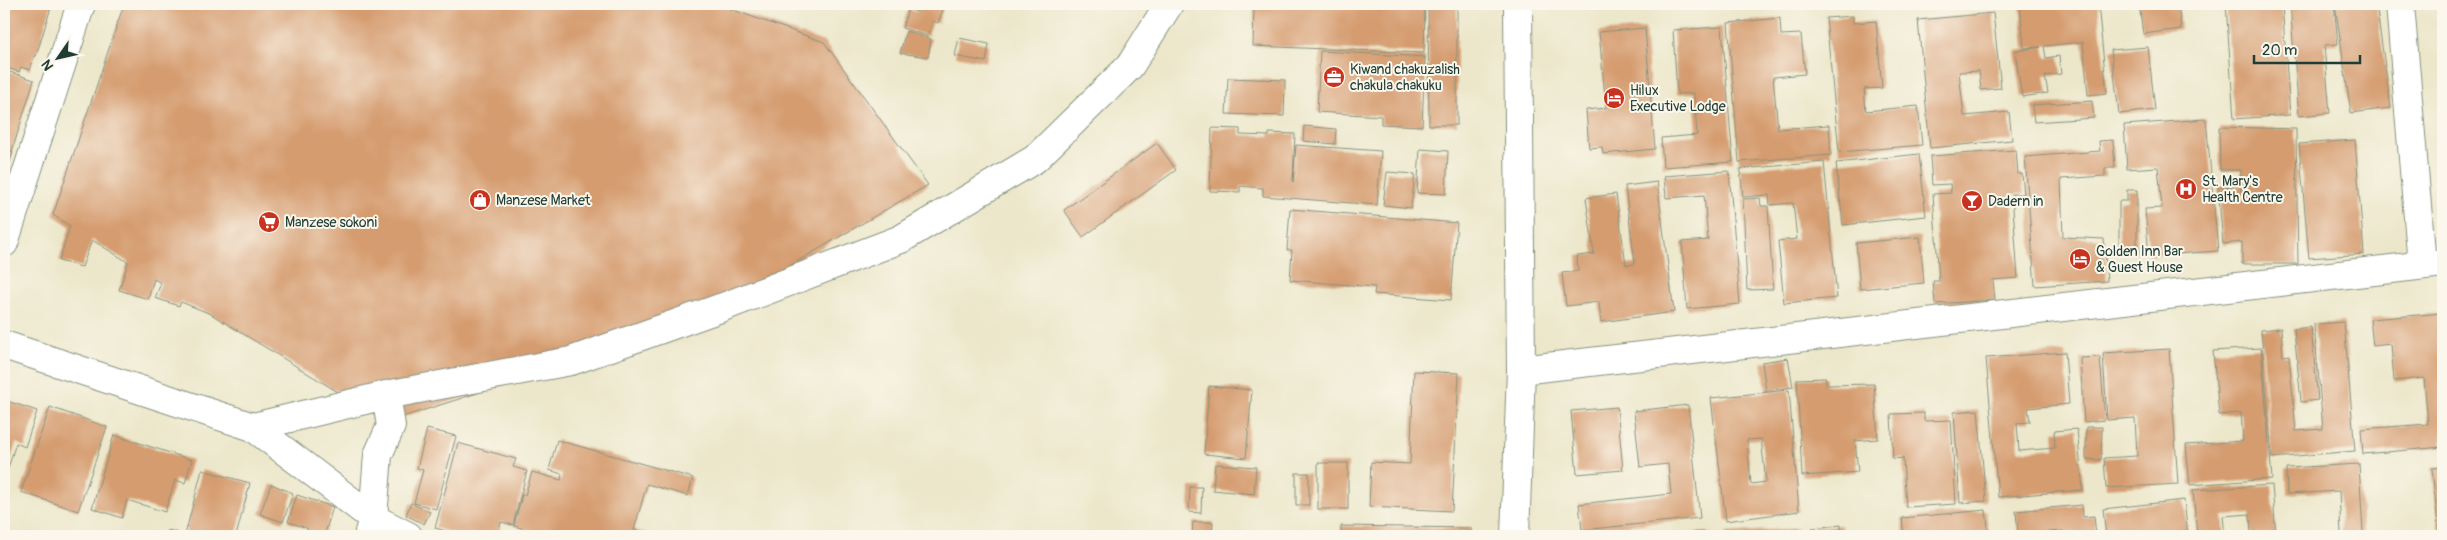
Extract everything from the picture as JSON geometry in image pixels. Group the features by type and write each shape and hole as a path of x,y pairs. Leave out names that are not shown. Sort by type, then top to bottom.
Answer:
{"street":[{"path":"4,243 81,4"},
{"path":"253,427 386,396 571,361 723,307 901,239 1035,158 1130,66 1169,4"},
{"path":"1516,536 1521,370 1518,4"},
{"path":"1521,370 2432,264 2400,4"},
{"path":"4,345 253,427 370,527 408,536"},
{"path":"370,527 378,455 391,426 386,396"}],"building":[{"path":"4,4 52,4 30,70 21,67 19,72 4,67"},
{"name":"Manzese Market","path":"124,4 716,4 824,42 928,185 687,326 387,422 211,314 181,302 179,306 155,298 161,283 154,279 148,299 119,290 128,262 92,240 82,267 59,261 70,226 53,215"},
{"path":"920,4 945,4 938,23 933,21 928,36 902,28 908,9 917,12"},
{"path":"1254,4 1425,4 1424,53 1253,46"},
{"path":"1428,4 1457,4 1457,125 1429,125"},
{"path":"2020,4 2098,4 2107,93 2088,95 2083,42 2044,46 2046,58 2059,56 2061,74 2045,76 2048,93 2022,97 2015,51 2041,47 2024,48"},
{"path":"2139,4 2178,4 2181,29 2143,34"},
{"path":"2226,4 2282,4 2290,115 2234,119"},
{"path":"2290,4 2334,4 2338,44 2324,45 2330,113 2299,116"},
{"path":"2335,4 2376,4 2391,108 2351,113"},
{"path":"1993,13 2001,88 1981,90 1979,71 1959,72 1964,116 2009,112 2012,140 1930,148 1918,20"},
{"path":"1853,16 1853,23 1876,21 1882,88 1864,89 1866,111 1918,106 1922,145 1839,152 1826,18"},
{"path":"1780,18 1781,35 1801,34 1805,74 1773,77 1778,129 1829,125 1831,155 1739,162 1728,23"},
{"path":"1722,27 1733,162 1663,167 1661,138 1697,135 1694,93 1677,94 1673,30"},
{"path":"1645,28 1655,149 1603,154 1602,147 1589,148 1586,110 1606,108 1599,32"},
{"path":"906,31 931,39 928,57 900,53"},
{"path":"959,38 989,44 986,62 955,56"},
{"path":"2148,47 2155,110 2119,114 2111,50"},
{"path":"1320,51 1425,57 1422,126 1381,124 1381,116 1317,112"},
{"path":"4,70 34,80 12,151 4,148"},
{"path":"1228,78 1285,80 1284,116 1226,114"},
{"path":"2092,101 2094,118 2034,122 2032,105"},
{"name":"St. Mary's Health Centre","path":"2206,119 2218,251 2149,256 2145,209 2162,208 2158,167 2127,169 2124,125"},
{"path":"1304,126 1336,129 1335,144 1303,141"},
{"path":"2219,127 2296,129 2298,264 2242,264 2242,242 2223,244 2218,187 2241,186 2241,170 2220,170"},
{"path":"1212,128 1240,129 1240,135 1269,136 1269,133 1295,134 1293,182 1296,145 1381,151 1377,205 1263,196 1263,188 1240,186 1240,192 1210,191"},
{"path":"2113,140 2115,168 2105,168 2105,176 2061,179 2063,237 2104,239 2107,281 2035,286 2025,157 2100,151 2099,141"},
{"path":"2355,140 2364,254 2309,258 2299,144"},
{"path":"1157,143 1176,170 1083,237 1064,210"},
{"path":"1420,149 1448,151 1446,194 1417,193"},
{"path":"4,150 13,152 4,181"},
{"path":"2016,150 2018,174 2022,174 2024,194 2012,194 2018,278 1993,280 1995,300 1935,304 1933,281 1939,281 1933,194 1951,193 1950,184 1932,185 1930,156"},
{"path":"1919,154 1926,216 1843,225 1836,163"},
{"path":"1824,162 1837,298 1784,303 1778,241 1797,239 1793,203 1770,205 1769,195 1743,197 1740,169"},
{"path":"1729,171 1740,304 1687,309 1682,242 1708,240 1704,195 1666,198 1664,176"},
{"path":"1387,172 1415,174 1411,208 1383,205"},
{"path":"1657,182 1674,312 1601,322 1599,302 1566,306 1562,273 1578,271 1577,256 1594,254 1586,198 1616,194 1626,265 1635,264 1625,186"},
{"path":"2127,190 2137,190 2137,252 2119,252 2119,201 2127,201"},
{"path":"1760,198 1761,206 1768,206 1773,289 1747,290 1743,199"},
{"path":"1290,209 1457,223 1451,300 1374,294 1375,287 1290,280 1292,250 1287,250"},
{"path":"1920,237 1924,283 1860,289 1856,243"},
{"path":"2443,313 2443,447 2363,454 2361,429 2428,424 2424,378 2394,381 2391,344 2373,346 2370,319"},
{"path":"2344,322 2355,451 2272,458 2261,330 2281,328 2283,356 2289,355 2296,431 2323,429 2314,324"},
{"path":"2311,327 2318,400 2301,402 2294,329"},
{"path":"2261,348 2272,479 2190,485 2186,445 2243,441 2241,413 2219,415 2213,351"},
{"path":"2169,349 2178,484 2106,488 2104,458 2137,456 2135,418 2107,420 2103,353"},
{"path":"2065,352 2069,404 2028,408 2030,422 2017,423 2019,451 2055,448 2054,431 2077,429 2083,490 1998,497 1986,358"},
{"path":"2100,357 2105,420 2084,422 2080,358"},
{"path":"1788,358 1793,387 1766,391 1762,362"},
{"path":"1414,371 1459,373 1452,511 1369,507 1371,462 1410,464"},
{"path":"1826,378 1826,385 1874,384 1878,439 1855,441 1858,472 1802,476 1797,379"},
{"path":"1209,386 1252,390 1246,458 1204,454"},
{"path":"1789,390 1799,511 1726,521 1711,398","holes":["1761,439 1766,482 1751,484 1747,440"]},
{"path":"4,400 37,411 25,447 16,443 4,481"},
{"path":"1688,405 1700,518 1582,530 1579,504 1671,494 1668,464 1640,467 1634,411"},
{"path":"50,407 107,427 78,511 21,492"},
{"path":"1617,407 1623,470 1577,474 1571,411"},
{"path":"1978,410 1986,501 1960,503 1954,412"},
{"path":"1924,413 1924,421 1951,420 1956,504 1906,507 1903,458 1893,459 1891,414"},
{"path":"2086,427 2102,427 2101,460 2086,459"},
{"path":"427,429 456,436 436,509 414,503 423,470 417,468"},
{"path":"114,435 192,460 185,483 175,480 165,512 127,500 122,518 92,508"},
{"path":"557,440 693,478 688,496 647,484 634,530 656,536 539,536 540,533 514,526 522,495 525,495 532,472 561,480 562,474 549,470"},
{"path":"458,443 516,459 513,467 527,471 513,525 501,522 498,534 504,536 463,536 435,528"},
{"path":"1318,463 1348,463 1348,509 1318,509"},
{"path":"1215,464 1256,467 1254,494 1213,490"},
{"path":"2359,464 2363,533 2341,534 2339,491 2287,494 2286,468"},
{"path":"2443,467 2443,536 2439,536 2432,468"},
{"path":"202,470 250,483 236,536 165,536 167,530 185,535"},
{"path":"1296,473 1309,473 1309,505 1296,505"},
{"path":"271,484 293,493 283,522 260,514"},
{"path":"2272,485 2276,536 2251,536 2250,514 2223,516 2225,536 2197,536 2193,490"},
{"path":"1190,487 1202,487 1201,513 1189,512"},
{"path":"297,495 333,507 324,536 305,536 307,528 288,522"},
{"path":"2184,500 2188,536 2106,536 2103,509"},
{"path":"411,503 430,512 424,524 406,515"},
{"path":"2082,505 2083,517 2094,516 2096,536 2063,536 2063,531 2018,534 2016,511"},
{"path":"1986,510 1989,536 1904,536 1902,518"},
{"path":"1193,522 1213,522 1212,536 1192,536"},
{"path":"1841,525 1842,536 1813,536 1812,528"},
{"path":"1341,526 1471,528 1471,536 1341,536"},
{"path":"1799,528 1799,536 1726,536 1726,533"},
{"path":"1708,532 1708,536 1667,536 1667,535"},
{"path":"2307,533 2307,536 2279,535"}],"place":[{"name":"Kiwand chakuzalish chakula chakuku","path":"1334,77"},
{"name":"Hilux Executive Lodge","path":"1614,98"},
{"name":"St. Mary's Health Centre","path":"2186,189"},
{"name":"Manzese Market","path":"480,200"},
{"name":"Dadern in","path":"1972,201"},
{"name":"Manzese sokoni","path":"269,222"},
{"name":"Golden Inn Bar & Guest House","path":"2080,259"}]}
